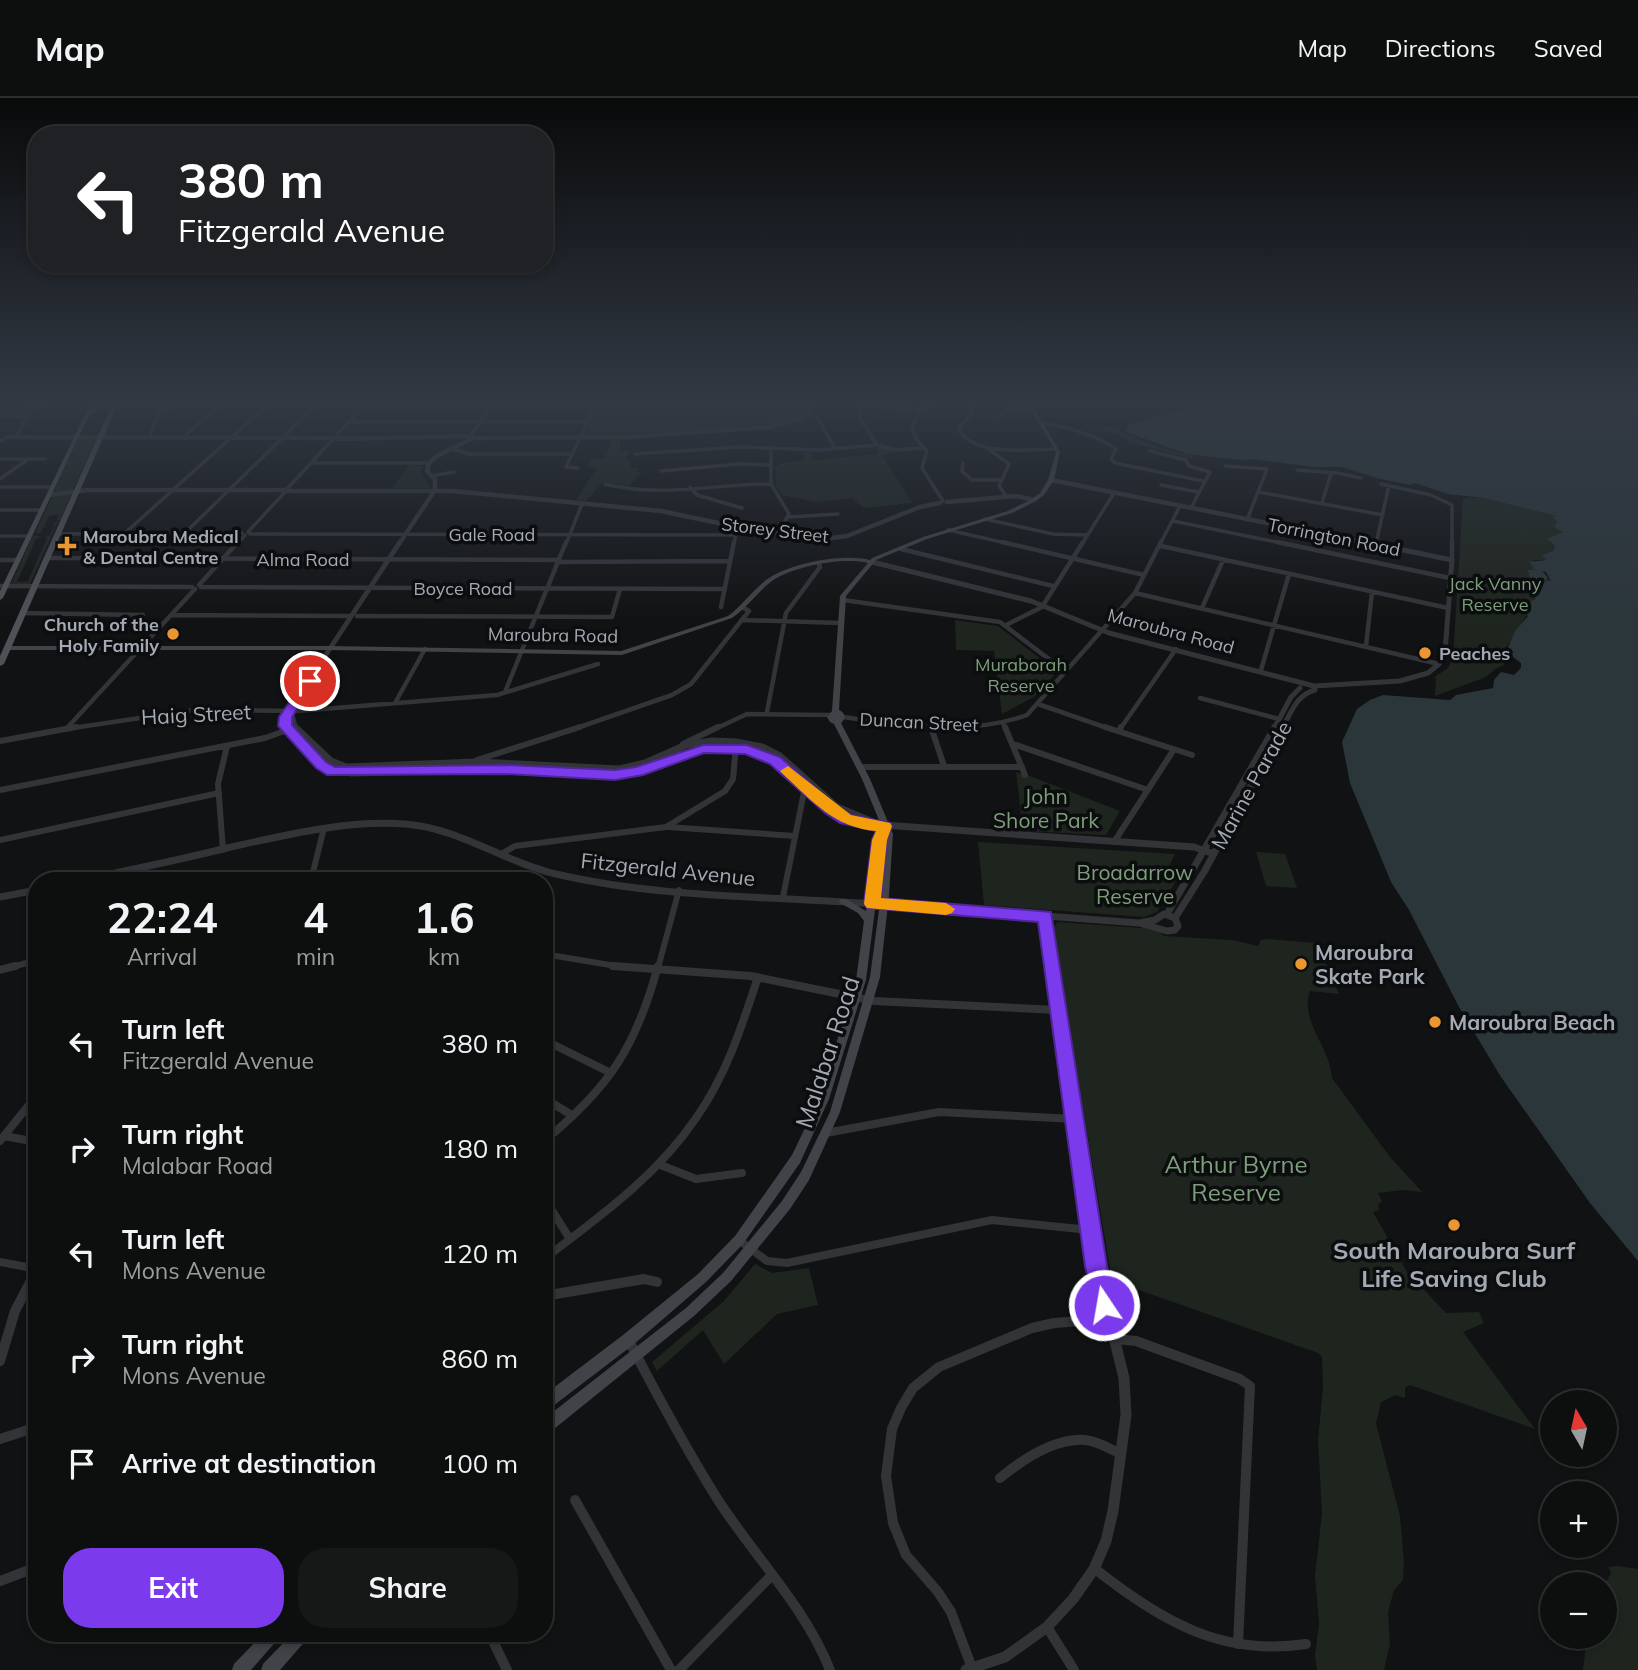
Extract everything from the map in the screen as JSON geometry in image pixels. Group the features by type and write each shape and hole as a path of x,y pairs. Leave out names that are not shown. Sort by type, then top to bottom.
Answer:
{"main road":[{"path":"0,598 27,535 59,473"},
{"path":"0,664 84,473"},
{"path":"836,716 843,600 862,572 876,557 948,530 1010,512 1034,500 1042,494 1053,473"},
{"path":"852,558 886,555"},
{"name":"Maroubra Road","path":"6,646 628,652 720,621 744,608 776,576 852,558 872,562"},
{"path":"836,562 872,562"},
{"name":"Malabar Road","path":"553,1421 690,1312 727,1278 799,1185 826,1133 844,1087 878,958 878,904 889,841 860,767 836,716"},
{"path":"843,901 861,911 870,922"},
{"name":"Malabar Road","path":"553,1397 628,1340 702,1278 739,1240 779,1185 817,1118 857,997 870,922 878,904"},
{"path":"240,1670 266,1642"},
{"path":"269,1670 295,1642"}],"street":[{"path":"124,533 191,473"},
{"path":"185,533 246,473"},
{"path":"65,729 302,473"},
{"path":"430,476 446,473"},
{"path":"771,473 771,484 789,517"},
{"path":"925,473 943,502"},
{"path":"964,473 971,481 1001,480"},
{"path":"1004,473 999,486 1007,496"},
{"path":"1166,473 1203,481"},
{"path":"1191,509 1208,473"},
{"path":"1247,520 1265,473"},
{"path":"1322,503 1331,473"},
{"path":"1333,473 1361,478"},
{"path":"430,476 435,480 434,491 369,587 354,616 329,648 285,721 326,768 342,773 506,769 615,775 638,772 703,746"},
{"name":"Torrington Road","path":"1051,480 1452,561"},
{"path":"605,484 656,490 739,483 771,484"},
{"path":"1311,689 1400,681 1428,673 1445,656 1452,561 1452,505 1431,495 1381,484"},
{"path":"1161,485 1198,492"},
{"path":"1376,546 1389,485"},
{"path":"0,487 52,487"},
{"path":"690,487 697,495 742,508"},
{"name":"Storey Street","path":"49,495 76,491 434,491 661,511 737,527 836,538 920,507 943,502 1007,496 1034,500"},
{"path":"1259,492 1382,515"},
{"path":"1006,625 1043,604 1114,493"},
{"path":"505,692 582,504"},
{"name":"Duncan Street","path":"666,753 740,716 767,712 972,727 1003,723 1027,715 1135,593 1180,506"},
{"path":"0,510 41,510"},
{"path":"789,517 838,514"},
{"path":"778,533 789,517"},
{"path":"985,519 1053,534 1086,536"},
{"path":"1173,521 1450,578"},
{"path":"721,607 737,527"},
{"path":"948,530 1144,575"},
{"name":"Gale Road","path":"57,534 735,536"},
{"path":"0,536 27,535"},
{"path":"1161,547 1448,608"},
{"path":"901,549 1053,586"},
{"name":"Alma Road","path":"46,558 730,561"},
{"path":"0,560 18,560"},
{"path":"1202,608 1223,560"},
{"name":"Maroubra Road","path":"872,562 1043,604 1101,630 1261,670 1311,689"},
{"path":"767,712 785,622 795,598 820,567 819,564"},
{"path":"862,572 876,565 884,565"},
{"path":"1261,670 1289,574"},
{"name":"Boyce Road","path":"3,586 725,589"},
{"path":"171,615 612,617 620,589"},
{"path":"1366,646 1372,592"},
{"path":"1135,593 1439,664"},
{"path":"843,600 1006,625 1066,671"},
{"path":"462,762 494,756 672,695 691,684 703,672 749,611 744,608"},
{"path":"22,614 143,615"},
{"path":"743,620 841,623"},
{"path":"395,703 425,649"},
{"path":"1119,731 1175,649"},
{"name":"Haig Street","path":"0,741 194,710 291,712 505,692 598,664"},
{"name":"Marine Parade","path":"1171,916 1205,850 1300,685"},
{"name":"Marine Parade","path":"1171,916 1214,854 1298,699 1311,689"},
{"path":"1200,698 1279,719"},
{"path":"1038,704 1173,751 1192,755"},
{"path":"1003,723 1025,775"},
{"path":"930,725 944,766"},
{"path":"291,729 339,765 462,762 619,769 645,763 666,753 703,746 762,747 780,755 837,807 854,816 885,826"},
{"path":"0,790 227,746 291,729"},
{"path":"703,746 706,733"},
{"path":"1013,744 1148,790"},
{"path":"736,745 775,760 845,819 865,825 1194,847 1214,854"},
{"path":"666,827 725,791 733,779 736,745"},
{"path":"223,850 218,784 227,746"},
{"path":"1114,842 1173,751"},
{"path":"860,767 1022,767"},
{"path":"783,897 805,787"},
{"path":"0,840 219,793"},
{"name":"Fitzgerald Avenue","path":"132,872 324,828 359,824 408,824 457,836 549,872"},
{"path":"501,854 515,846 666,827 795,836"},
{"path":"313,872 324,828"},
{"name":"Fitzgerald Avenue","path":"553,873 620,885 679,890 1157,924"},
{"path":"553,1133 573,1116 624,1057 640,1022 679,890"},
{"path":"0,897 28,892"},
{"path":"1160,915 1171,916 1178,923 1175,930 1167,931 1157,924 1160,915"},
{"path":"1045,916 1100,1291 1116,1339 1126,1397 1121,1454 1108,1531 1094,1569 1073,1599 1047,1627 1005,1657 969,1669 964,1639 948,1605 901,1547 891,1519 887,1455 899,1414 915,1387 932,1370 1028,1329 1053,1323 1108,1320"},
{"path":"553,956 611,966 758,977 869,999 1058,1010"},
{"path":"0,970 28,962"},
{"path":"553,1252 658,1164 685,1134 708,1099 733,1051 758,977"},
{"path":"553,1044 611,1073"},
{"path":"553,1104 573,1116"},
{"path":"2,1137 28,1106"},
{"path":"826,1133 939,1112 1074,1119"},
{"path":"2,1137 28,1141"},
{"path":"658,1164 696,1179 742,1173"},
{"path":"553,1212 570,1239"},
{"path":"739,1240 767,1261 787,1263 992,1220 1090,1230"},
{"path":"0,1262 28,1267"},
{"path":"553,1294 644,1279 657,1282"},
{"path":"0,1361 11,1319 28,1286"},
{"path":"1116,1339 1136,1341 1253,1384 1238,1644"},
{"path":"628,1340 669,1417 719,1501 818,1640 830,1670"},
{"path":"0,1439 28,1430"},
{"path":"1000,1478 1020,1462 1075,1440 1092,1442 1121,1454"},
{"path":"575,1500 671,1670"},
{"path":"1094,1569 1166,1621 1213,1640 1264,1648 1306,1644"},
{"path":"0,1581 28,1570"},
{"path":"679,1670 771,1576"},
{"path":"1047,1627 1074,1670"},
{"path":"493,1642 507,1670"}],"green space":[{"path":"62,473 81,473 73,490 53,493"},
{"path":"403,473 422,473 430,488 392,488"},
{"path":"593,473 641,473 629,486 603,482 586,501 576,500"},
{"path":"775,473 894,473 912,502 864,508 851,498 816,502 782,495 776,486"},
{"path":"72,492 60,520 57,520 59,514 49,516 41,532 44,533 35,533 53,495"},
{"name":"Jack Vanny Reserve","path":"1463,498 1484,498 1556,516 1557,528 1563,532 1548,540 1555,546 1547,560 1533,560 1551,581 1531,580 1539,588 1537,599 1504,651 1504,665 1486,677 1435,696 1436,678 1433,678 1448,668 1453,658"},
{"path":"58,521 30,584 11,584 33,535 41,536 36,539 17,582 28,581 47,538 45,536 50,535 55,524 52,523"},
{"name":"Muraborah Reserve","path":"955,620 998,626 1057,672 1034,697 1002,714 994,651 956,650"},
{"name":"John Shore Park","path":"1016,772 1120,811 1106,835 1023,831"},
{"name":"Broadarrow Reserve","path":"978,842 1175,854 1169,866 1182,871 1157,912 1144,917 984,905"},
{"path":"1256,852 1285,854 1297,888 1266,886"},
{"name":"Arthur Byrne Reserve","path":"1058,922 1156,929 1164,936 1232,940 1258,946 1261,940 1266,939 1317,943 1339,994 1310,991 1308,1002 1312,1024 1327,1056 1332,1078 1390,1157 1422,1192 1403,1190 1378,1193 1382,1201 1378,1205 1379,1210 1373,1212 1407,1272 1446,1313 1479,1312 1484,1323 1463,1332 1535,1429 1410,1385 1405,1388 1405,1398 1396,1395 1381,1402 1376,1423 1400,1516 1404,1561 1403,1580 1394,1590 1388,1612 1390,1644 1384,1670 1317,1670 1315,1656 1319,1623 1315,1576 1322,1513 1318,1440 1323,1388 1322,1357 1318,1353 1122,1284 1111,1275 1053,927"},
{"path":"755,1264 772,1273 809,1268 818,1305 777,1314 724,1364 703,1330 657,1371 652,1362 724,1301"},
{"path":"1609,1567 1638,1569 1638,1670 1583,1670 1585,1649 1617,1649 1617,1572 1610,1572"}],"shaded area":[{"path":"1362,473 1638,473 1638,1261 1590,1203 1501,1077 1459,1007 1409,910 1391,882 1350,783 1342,742 1357,709 1370,700 1383,695 1450,700 1456,695 1493,688 1494,680 1501,672 1514,675 1521,668 1521,663 1513,657 1508,647 1515,631 1528,616 1523,610 1526,603 1536,599 1532,594 1538,588 1530,578 1528,570 1539,570 1531,568 1534,567 1529,562 1546,560 1542,555 1553,551 1555,546 1547,539 1563,532 1554,527 1557,522 1553,517 1556,516 1484,498 1448,494 1415,483 1410,485"}],"slow traffic":[{"path":"788,771 845,819 865,825 885,826 881,832 872,904 946,909"}],"place":[{"name":"Maroubra Medical & Dental Centre","path":"67,546"},
{"name":"Church of the Holy Family","path":"173,634"},
{"name":"Peaches","path":"1425,653"},
{"name":"Maroubra Skate Park","path":"1301,964"},
{"name":"Maroubra Beach","path":"1435,1022"},
{"name":"South Maroubra Surf Life Saving Club","path":"1454,1225"}],"route":[{"path":"310,681 285,717 285,726 321,765 332,771 355,773 506,769 615,775 638,772 678,755 703,749 724,747 757,752 782,765 830,809 845,819 865,825 885,826 881,832 872,904 1045,916 1104,1305"}]}
